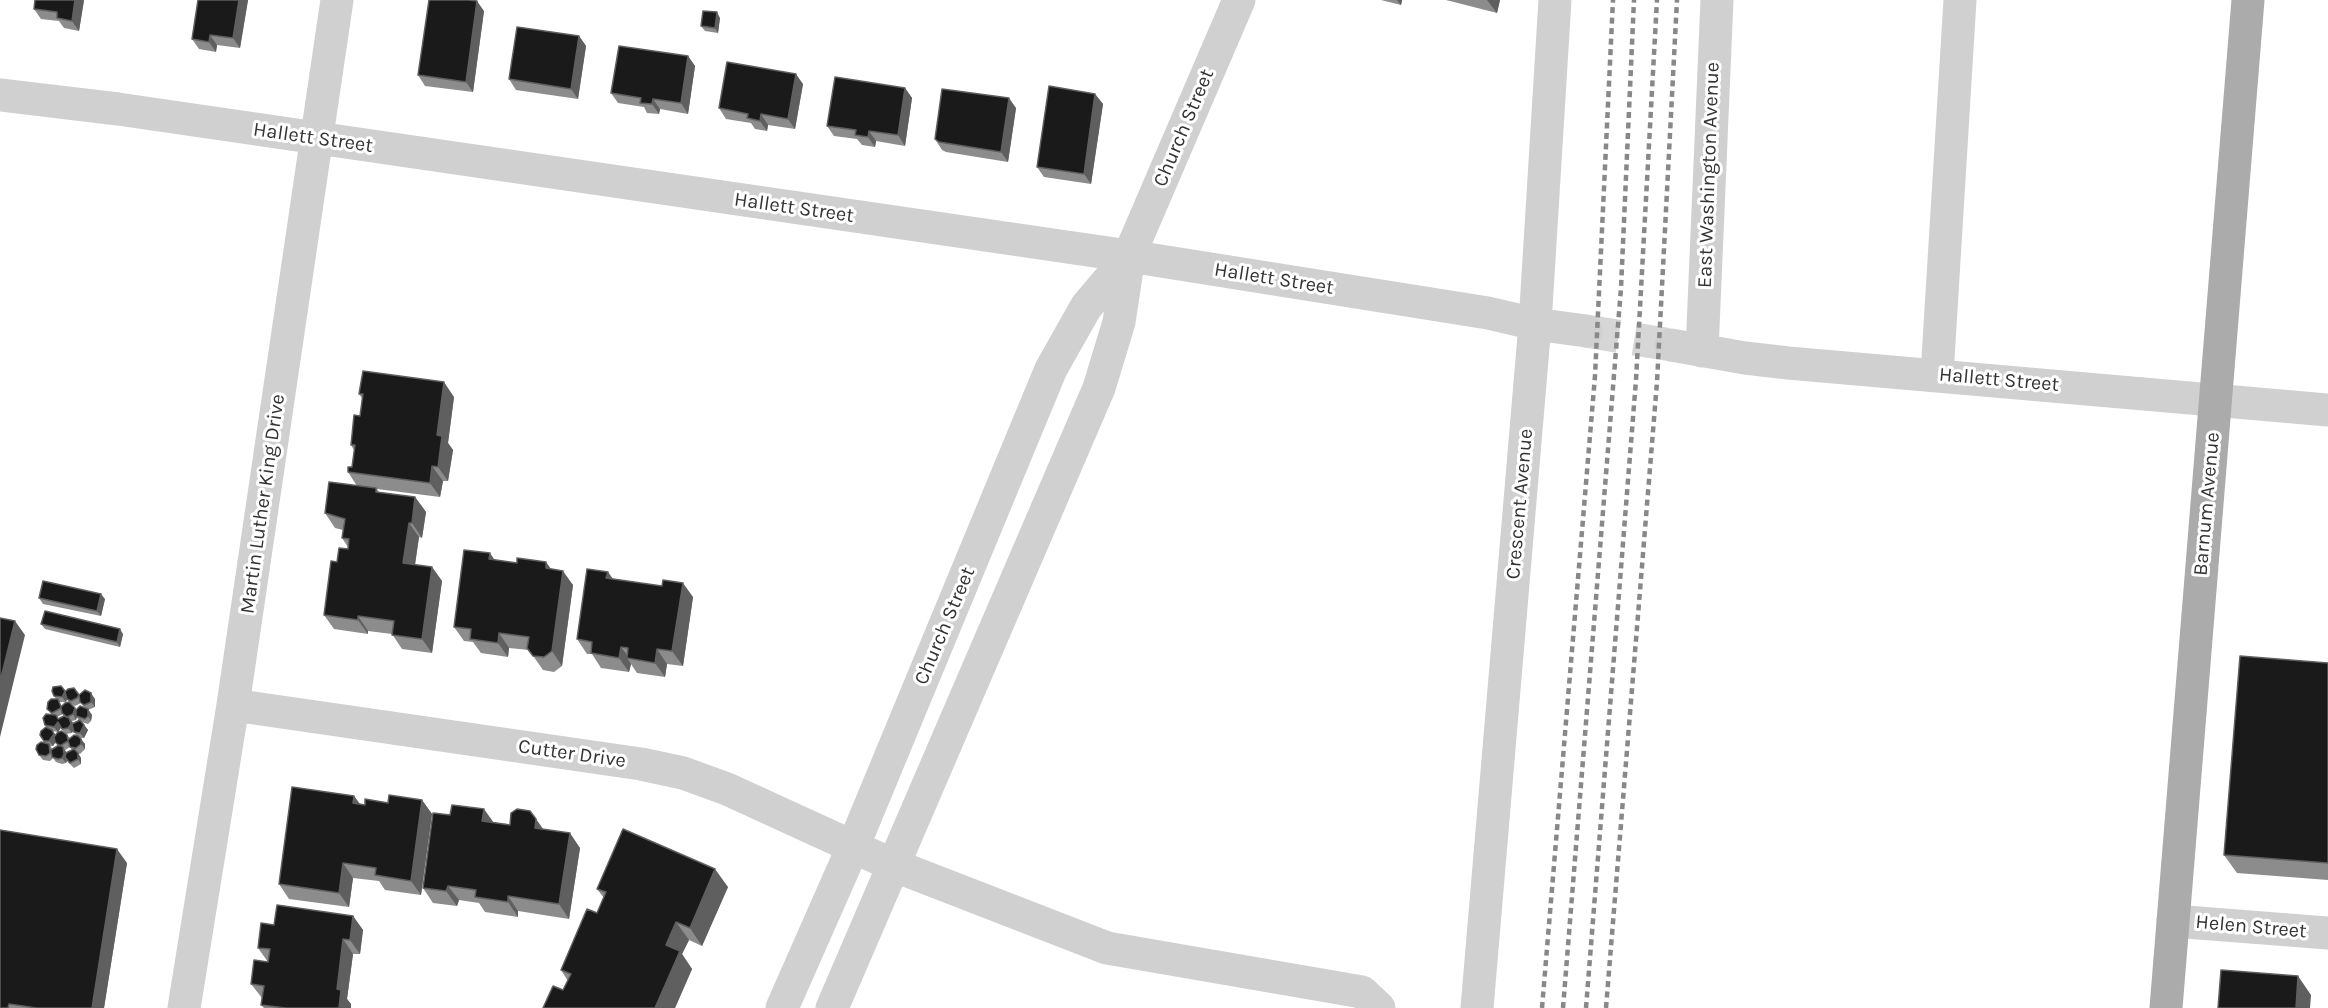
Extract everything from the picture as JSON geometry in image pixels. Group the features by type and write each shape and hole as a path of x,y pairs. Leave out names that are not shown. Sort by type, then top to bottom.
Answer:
{"main road":[{"name":"Barnum Avenue","path":"2166,1008 2248,0"}],"street":[{"name":"Martin Luther King Drive","path":"184,1008 233,705 337,0"},
{"name":"Church Street","path":"832,1008 1099,388 1119,322 1129,256 1239,0"},
{"name":"Crescent Avenue","path":"1477,1008 1535,324 1554,0"},
{"name":"East Washington Avenue","path":"1702,351 1717,0"},
{"path":"1937,375 1960,0"},
{"name":"Hallett Street","path":"0,95 118,109 1129,256 1488,313 1535,324 1586,331"},
{"name":"Church Street","path":"782,1008 853,847 1051,369 1086,307 1129,256"},
{"name":"Hallett Street","path":"1671,345 1777,362 2328,410"},
{"name":"Cutter Drive","path":"233,705 641,764 683,773 727,789 893,865 1107,948 1362,992 1379,1008"},
{"name":"Helen Street","path":"2173,921 2328,933"}],"building":[{"path":"35,0 75,0 72,21 57,18 57,12 34,9"},
{"path":"198,0 239,0 233,38 210,35 209,42 192,39"},
{"path":"429,0 477,1 466,82 418,75"},
{"path":"703,11 717,12 715,28 701,26"},
{"path":"517,27 579,36 571,89 509,79"},
{"path":"619,46 688,56 681,103 653,99 652,104 640,103 641,98 611,93"},
{"path":"727,62 796,74 788,119 761,114 760,121 747,118 748,114 719,108"},
{"path":"835,77 905,88 898,135 869,131 868,137 855,135 856,130 827,126"},
{"path":"1049,86 1095,94 1084,174 1037,167"},
{"path":"942,89 1009,98 1001,152 939,142 935,139"},
{"path":"363,371 444,382 437,435 442,436 438,467 432,466 430,483 348,472 348,467 352,467 355,445 351,445 354,415 360,416 363,394 359,394"},
{"path":"329,482 376,488 376,492 415,497 403,563 432,567 422,639 392,635 394,621 358,616 358,620 324,615 331,561 337,562 339,548 348,549 349,539 342,538 345,519 325,513"},
{"path":"464,550 490,553 489,559 517,563 517,558 546,562 546,568 563,571 552,651 544,657 533,656 527,648 529,637 499,633 498,643 470,639 471,629 454,627"},
{"path":"587,569 608,572 606,578 662,586 663,580 683,583 672,651 657,649 655,663 627,658 628,648 621,647 619,658 591,653 592,642 577,639"},
{"path":"43,581 101,594 97,611 39,598"},
{"path":"45,611 120,629 117,642 41,624"},
{"path":"0,618 15,621 0,682"},
{"path":"2240,656 2328,663 2328,863 2224,855"},
{"path":"61,686 65,691 62,697 54,696 53,687"},
{"path":"74,688 79,695 71,701 67,699 65,692"},
{"path":"85,690 91,693 91,702 84,705 80,702 79,695"},
{"path":"51,699 58,699 61,707 69,702 75,708 73,714 67,717 62,713 61,708 52,713 47,709"},
{"path":"80,706 88,709 88,716 85,719 76,716 76,710"},
{"path":"46,714 56,715 58,719 64,716 69,718 71,724 68,728 62,729 58,722 54,727 45,725 43,718"},
{"path":"80,720 84,725 80,733 74,732 72,724"},
{"path":"46,727 54,734 49,741 44,741 40,735"},
{"path":"62,731 67,735 68,740 74,735 78,736 81,744 76,748 70,747 68,741 60,746 55,742 54,737"},
{"path":"41,742 49,744 50,753 46,756 39,755 36,749"},
{"path":"59,745 63,747 64,754 58,759 52,757 51,750"},
{"path":"74,749 78,753 78,759 70,763 65,757 66,753"},
{"path":"292,787 354,796 353,803 365,805 365,799 388,803 389,795 422,800 411,881 375,875 376,868 343,863 339,893 279,884"},
{"path":"452,805 484,809 482,821 510,825 511,813 517,809 530,811 536,819 535,828 570,833 559,904 508,896 508,902 475,897 476,890 448,886 446,891 423,888 433,813 450,815"},
{"path":"623,829 715,869 690,928 676,922 666,945 680,951 655,1008 543,1008 553,986 563,990 571,974 561,970 587,909 597,913 606,892 597,889"},
{"path":"0,830 117,849 92,1008 37,1008 9,1004 8,1008 0,1008"},
{"path":"277,905 353,916 350,940 343,939 337,989 341,990 339,1008 286,1008 261,1005 264,986 251,984 254,960 268,962 270,949 258,948 261,923 274,925"},
{"path":"2221,970 2298,976 2296,1008 2218,1008"}],"tunnel":[{"path":"1586,331 1671,345"}],"railway":[{"path":"1542,1008 1595,376 1613,0"},
{"path":"1563,1008 1621,288 1634,0"},
{"path":"1586,1008 1636,380 1657,0"},
{"path":"1606,1008 1657,382 1677,0"}]}
